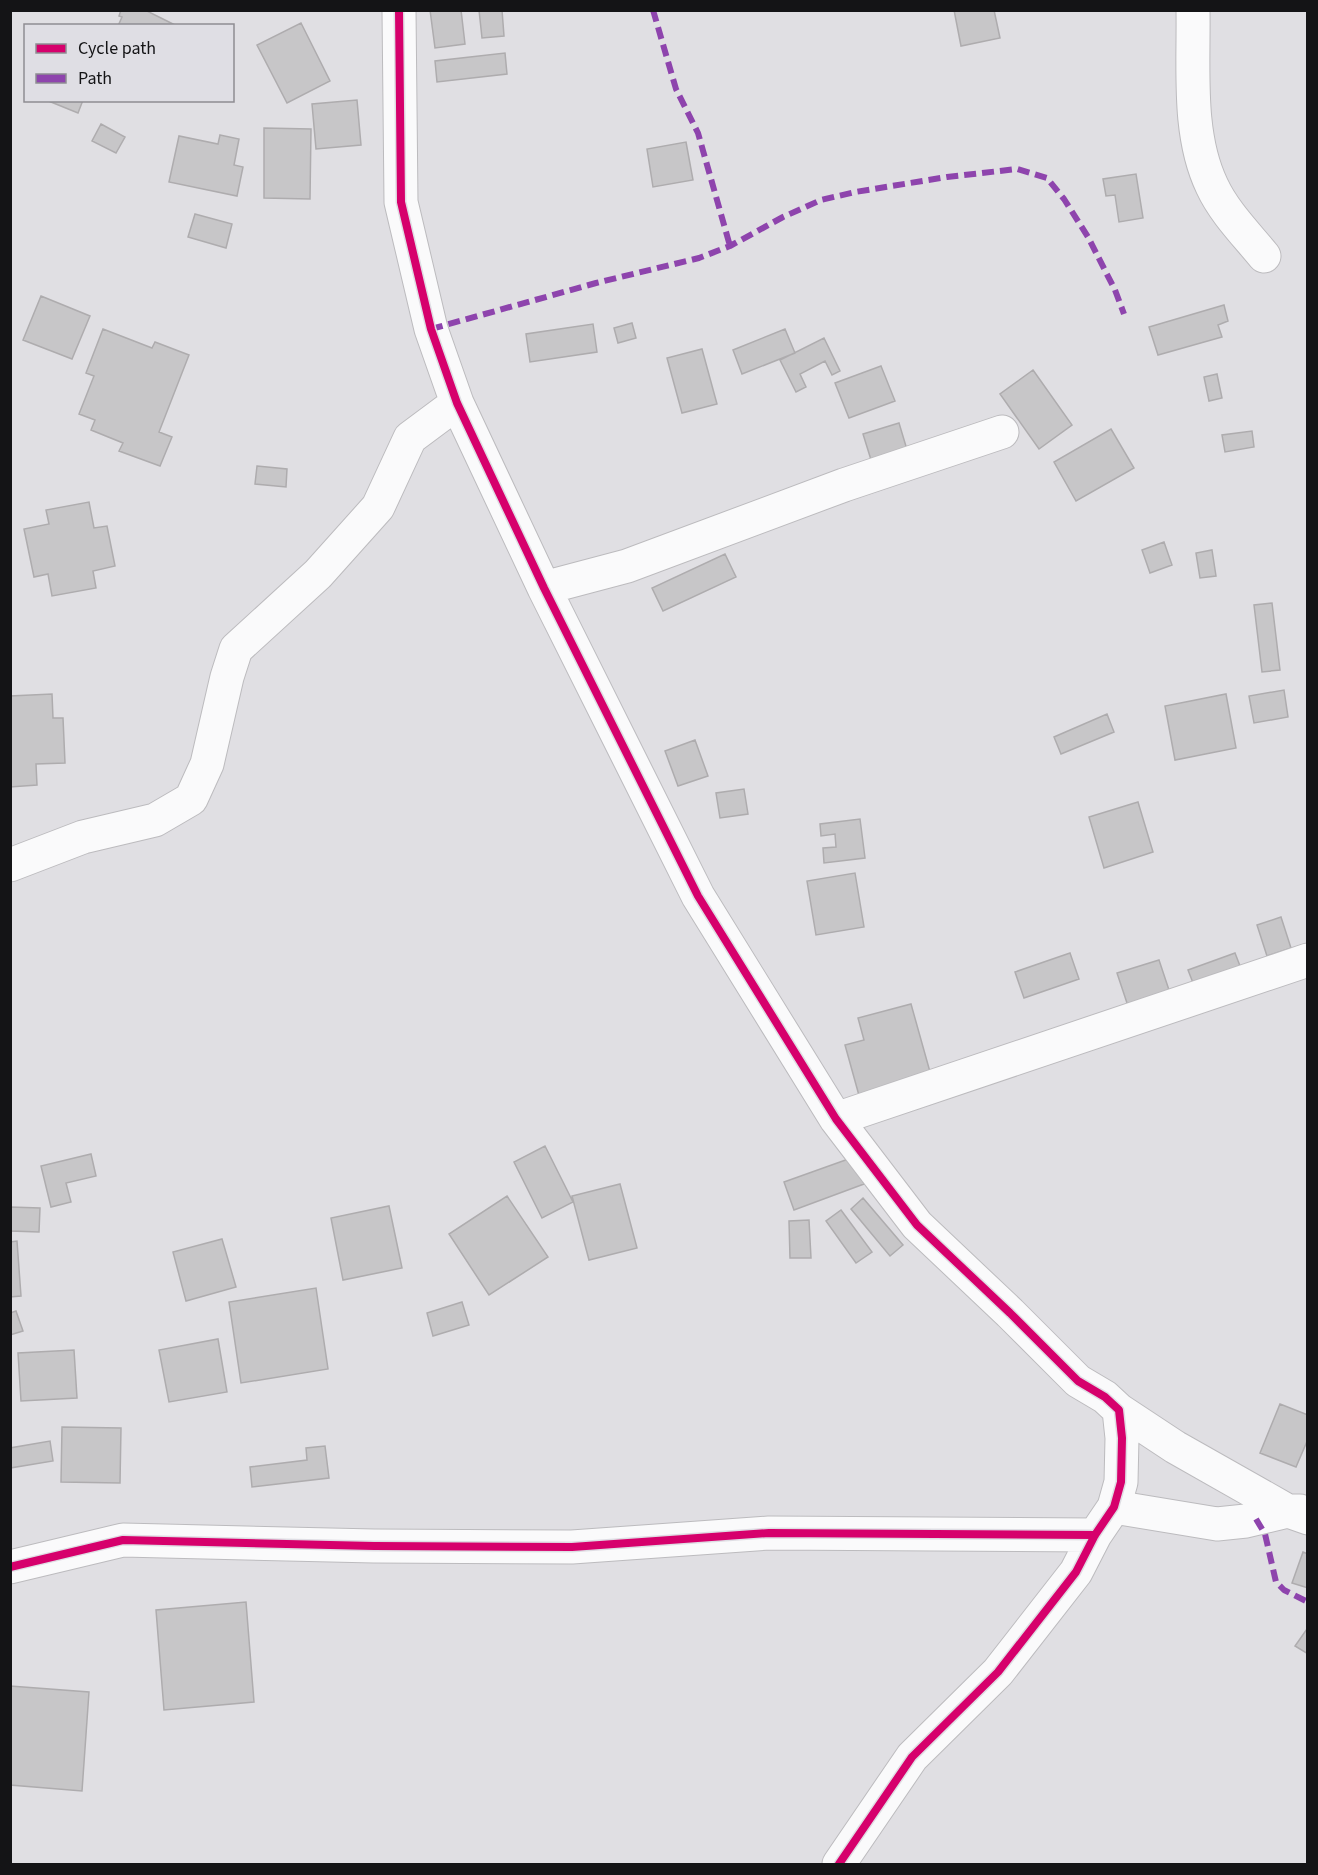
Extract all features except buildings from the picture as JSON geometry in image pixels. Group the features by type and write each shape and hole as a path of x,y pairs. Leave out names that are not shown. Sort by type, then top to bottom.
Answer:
{"street":[{"path":"399,10 401,202 431,329 457,403 544,588 698,896 836,1119 917,1225 1078,1381 1105,1397 1119,1410 1175,1448 1301,1513"},
{"path":"1193,10 1196,135 1202,162 1213,188 1230,215 1264,256"},
{"path":"10,865 83,837 155,820 191,798 207,764 236,649 318,574 378,507 410,438 457,403"},
{"path":"544,588 627,567 844,485 1002,432"},
{"path":"836,1119 1308,960"},
{"path":"839,1864 912,1757 998,1672 1076,1572 1095,1535 1114,1507 1121,1482 1122,1438 1119,1410"},
{"path":"1114,1507 1217,1524 1301,1513"},
{"path":"10,1567 123,1540 374,1546 572,1547 769,1533 1095,1535"}],"marked path":[{"path":"653,10 676,89 698,133 730,246"},
{"path":"431,329 596,283 699,258 730,246 783,217 821,200 947,177 1017,169 1047,178 1064,199 1088,237 1115,290 1124,314"},
{"path":"1256,1519 1265,1534 1276,1582 1284,1590 1308,1602"}],"cycle path":[{"path":"399,10 401,202 431,329 457,403 544,588 698,896 836,1119 917,1225 1078,1381 1105,1397 1119,1410 1122,1438 1121,1482 1114,1507 1095,1535 1076,1572 998,1672 912,1757 839,1864"},
{"path":"10,1567 123,1540 374,1546 572,1547 769,1533 1095,1535"}]}
